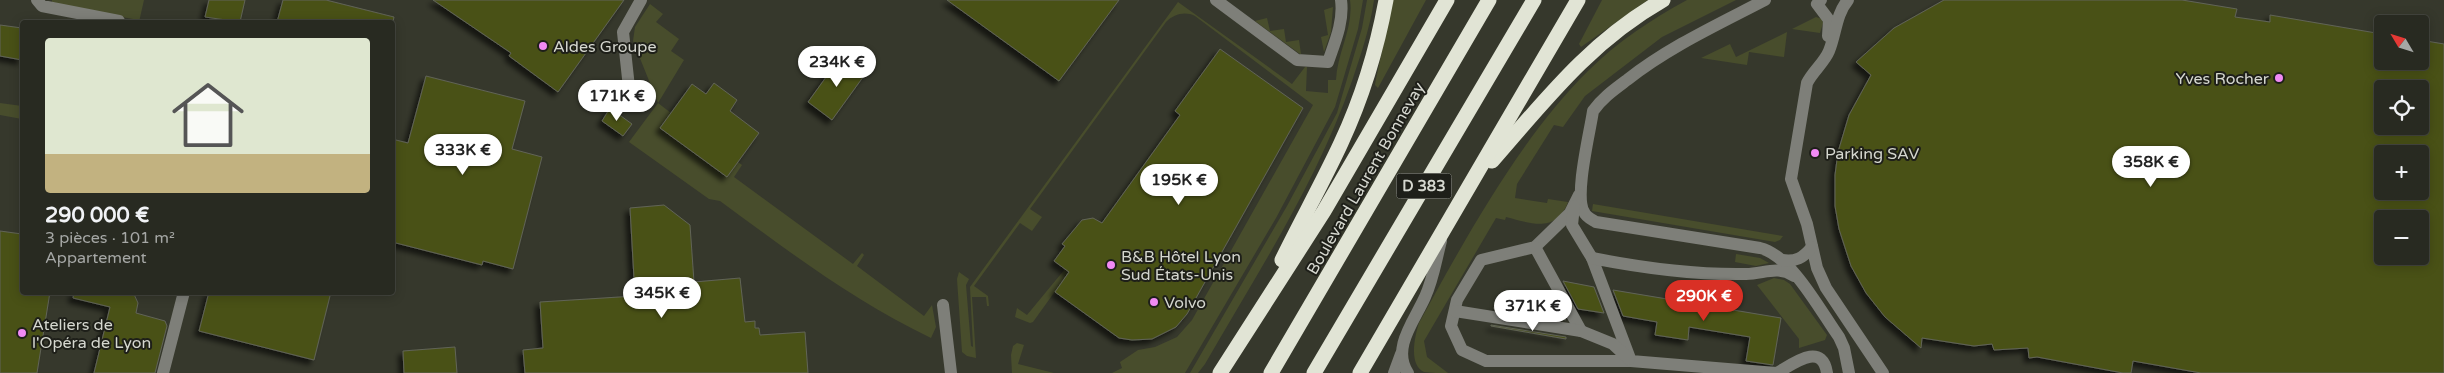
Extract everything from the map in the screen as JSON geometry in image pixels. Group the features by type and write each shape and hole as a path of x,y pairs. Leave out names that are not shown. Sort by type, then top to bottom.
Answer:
{"highway":[{"path":"1251,322 1341,142 1364,85 1386,0"},
{"path":"1220,373 1324,211 1447,0"},
{"name":"Boulevard Laurent Bonnevay","path":"1271,373 1489,0"},
{"name":"D 383","path":"1314,373 1534,0"},
{"path":"1360,373 1578,0"},
{"path":"1468,189 1574,68 1602,41 1640,13 1663,0"}],"street":[{"path":"37,0 42,6 114,20"},
{"path":"631,106 623,32 641,0"},
{"path":"1216,0 1297,60 1328,62 1338,35 1341,0"},
{"path":"1631,361 1592,258 1572,225 1572,211 1579,195 1593,111 1599,102 1644,66 1676,46 1765,0"},
{"path":"1848,0 1839,13 1836,32 1829,51 1825,59 1813,70 1807,84 1792,179 1807,224 1817,268 1826,288 1883,373"},
{"path":"1819,2 1829,20 1829,51"},
{"path":"1579,195 1570,213 1535,247 1481,260 1457,300 1451,326 1462,350 1486,361 1631,361 1776,373 1806,357 1814,356 1821,358 1826,364 1827,373"},
{"path":"1579,195 1583,212 1588,218 1596,222 1769,250 1782,260 1798,279 1839,338 1844,348 1848,373"},
{"path":"1394,373 1412,320 1425,297 1445,227"},
{"path":"1535,247 1582,331"},
{"path":"1782,260 1792,262 1799,259 1812,247"},
{"path":"1592,258 1662,269 1746,274 1785,270 1798,279"},
{"path":"163,373 183,295"},
{"path":"943,305 951,373"},
{"path":"1455,311 1582,331 1614,344 1631,361"},
{"path":"1403,349 1404,367 1408,373"}],"green space":[{"path":"52,0 144,0 139,20 52,5"},
{"path":"1350,0 1363,0 1358,29 1335,107 1276,218 1185,373 1112,373 1122,368 1120,362 1138,350 1155,347 1177,337 1192,320 1313,105 1195,16 1187,14 1176,15 1166,22 1030,209 1042,217 1032,231 1020,223 974,286 988,296 989,306 987,306 986,297 972,297 976,358 967,356 962,352 957,279 959,272 969,279 966,285 971,346 973,347 970,287 1178,2 1292,84 1307,67 1306,91 1328,93 1328,80 1336,80 1339,60 1348,30 1351,10"},
{"path":"1367,0 1374,0 1365,41 1352,81 1322,155 1266,261 1205,364 1198,373 1190,373 1287,206 1337,113 1362,28"},
{"path":"1393,0 1426,0 1378,88 1375,85 1376,79"},
{"path":"1602,0 1648,0 1581,47 1579,44"},
{"path":"1687,0 1736,0 1662,37 1585,96 1563,127 1554,125 1517,184 1515,198 1547,203 1548,199 1568,202 1563,212 1557,219 1541,224 1506,217 1505,220 1496,218 1424,341 1427,357 1448,373 1424,372 1419,368 1414,357 1419,323 1475,224 1517,158 1563,98 1599,60 1635,32"},
{"path":"650,4 663,14 656,22 679,39 671,51 684,60 658,103 633,41 635,27"},
{"path":"1333,7 1331,32 1324,52 1321,37 1328,35 1324,10"},
{"path":"1816,17 1822,19 1823,23 1820,33 1792,29"},
{"path":"1267,18 1270,31 1284,29 1286,42 1299,40 1301,54 1255,21"},
{"path":"1787,32 1784,57 1749,52 1747,65 1701,58 1730,44 1736,57"},
{"path":"0,103 20,106 20,119 0,115"},
{"path":"658,103 671,113 660,128 738,162 742,165 734,177 853,264 862,253 864,255 857,266 924,316 932,305 936,327 931,338 848,292 796,257 720,201 709,199 629,142"},
{"path":"1593,204 1783,236 1775,242 1592,211"},
{"path":"1736,254 1760,258 1769,263 1756,266 1735,262"},
{"path":"1065,269 1069,272 1033,322 1030,323 1015,317 1017,308 1027,315"},
{"path":"1774,278 1784,280 1790,284 1827,335 1825,340 1799,348 1799,339 1757,285"},
{"path":"1017,343 1024,345 1018,364 1054,373 1012,373 1011,355 1013,346"}],"building":[{"path":"209,0 245,0 240,20 205,17"},
{"path":"283,0 326,0 394,17 393,20 278,20"},
{"name":"Aldes Groupe","path":"433,0 624,0 558,92 509,56 511,53"},
{"path":"947,0 1119,0 1059,81"},
{"path":"1944,0 2182,0 2237,9 2235,17 2270,22 2270,15 2374,33 2374,70 2429,70 2429,42 2444,44 2444,373 2201,373 2133,361 2131,373 2123,373 2037,357 2029,358 2028,348 1994,350 1992,344 1974,346 1922,338 1921,348 1885,317 1866,293 1851,266 1839,229 1835,206 1835,175 1838,152 1849,115 1871,75 1856,62 1894,28"},
{"path":"0,25 20,28 20,60 0,56"},
{"path":"1220,49 1303,108 1187,314 1176,327 1152,339 1132,340 1119,338 1055,292 1069,272 1054,261 1065,246 1062,244 1082,220 1093,218 1102,223 1180,115 1175,111"},
{"path":"842,55 866,73 832,120 808,102"},
{"path":"426,76 525,101 512,149 542,157 513,269 483,261 482,265 395,243 395,140 408,143"},
{"path":"714,83 737,100 730,111 759,133 727,177 660,128 692,84 706,94"},
{"path":"610,108 632,124 623,136 602,121"},
{"path":"664,205 690,225 694,282 740,278 745,322 755,321 755,328 759,328 760,335 805,332 808,373 525,373 523,350 543,348 540,302 635,296 630,208"},
{"name":"Ateliers de l'Opéra de Lyon","path":"0,231 20,234 20,295 50,295 37,373 0,373"},
{"path":"1563,281 1594,287 1604,313 1578,309"},
{"path":"1613,290 1781,318 1773,365 1746,361 1750,337 1689,327 1688,340 1655,335 1657,322 1623,316"},
{"path":"74,295 134,295 138,303 136,313 165,321 167,326 155,373 94,373 110,307 73,298"},
{"path":"208,295 330,295 314,360 199,331"},
{"path":"1494,307 1565,319 1566,320 1494,309"},
{"path":"1491,326 1566,337 1566,339"},
{"path":"455,347 457,373 404,373 403,351"}],"place":[{"name":"Aldes Groupe","path":"543,46"},
{"name":"Yves Rocher","path":"2279,78"},
{"name":"Parking SAV","path":"1815,153"},
{"name":"B&B Hôtel Lyon Sud États-Unis","path":"1111,265"},
{"name":"Volvo","path":"1154,302"},
{"name":"Ateliers de l'Opéra de Lyon","path":"22,333"}]}
